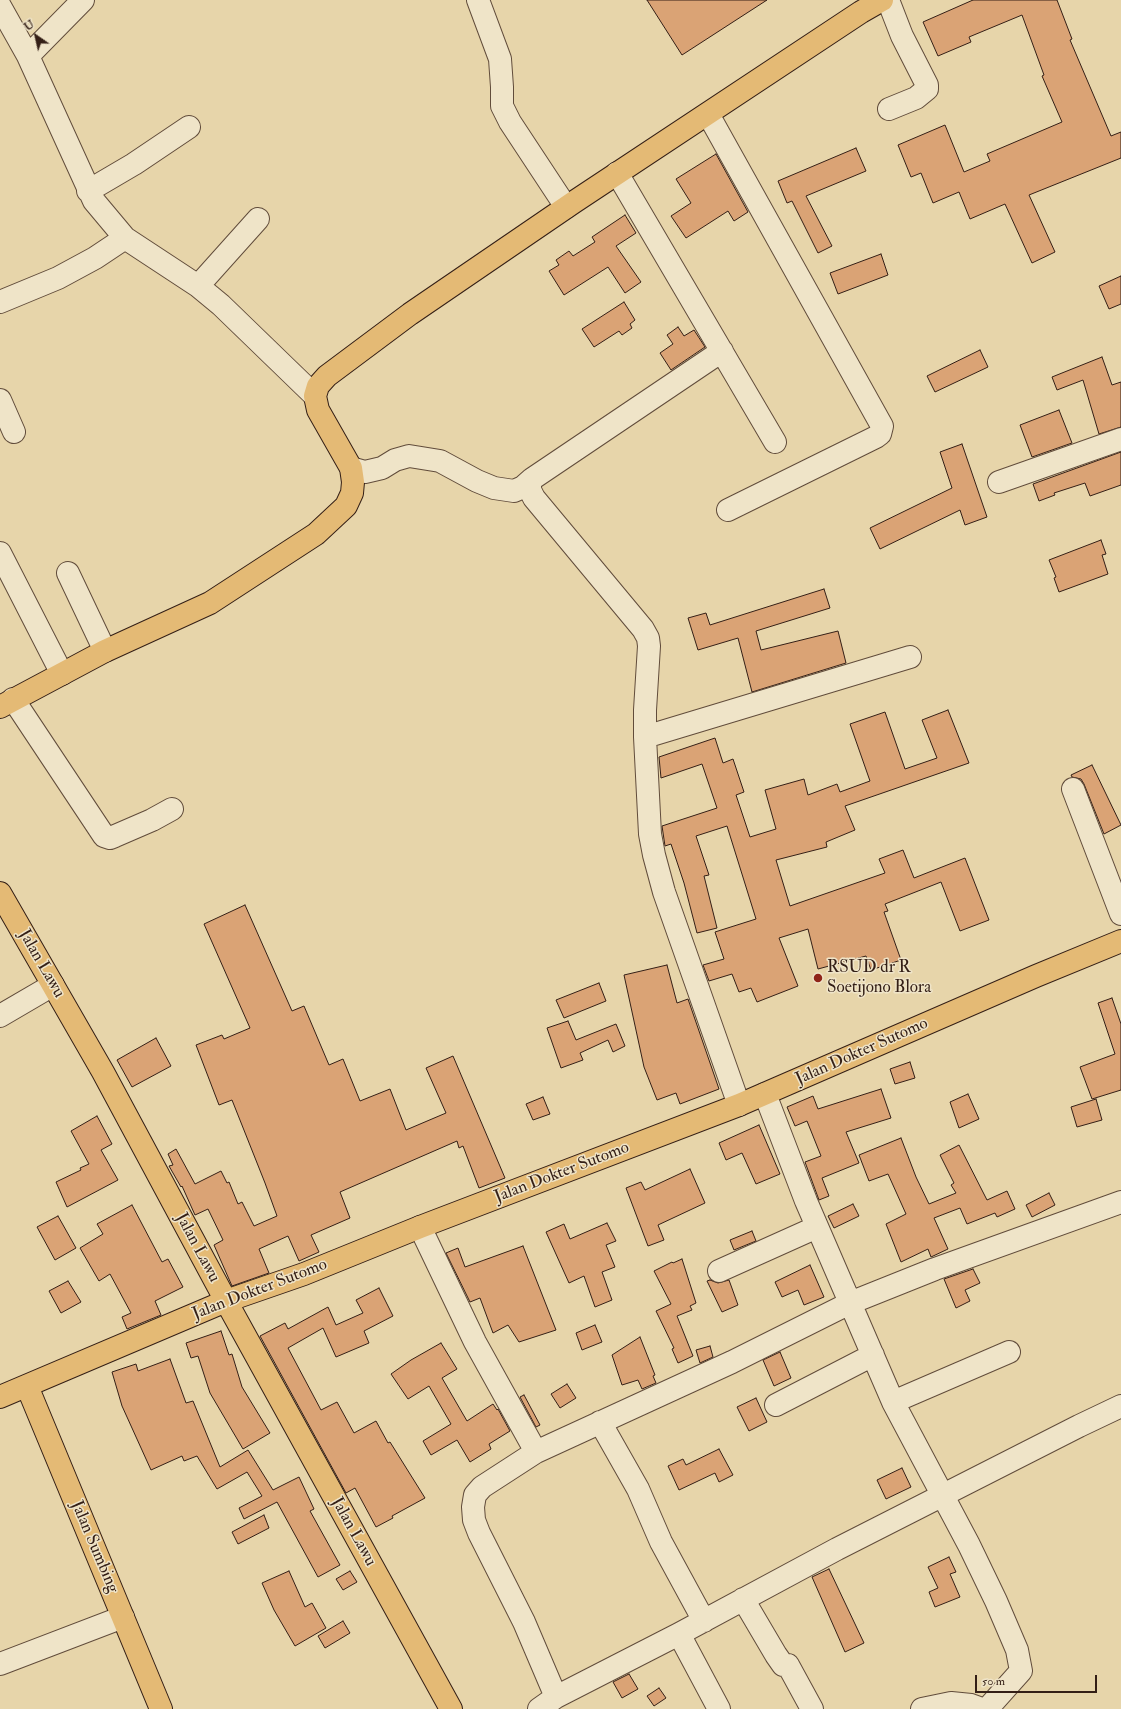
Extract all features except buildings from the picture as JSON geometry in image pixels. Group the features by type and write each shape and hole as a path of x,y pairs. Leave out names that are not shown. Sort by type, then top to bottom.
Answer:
{"main road":[{"path":"6,703 105,651 210,604 316,534 346,506 352,493 353,482 351,468 318,410 315,396 318,386 327,376 410,314 566,207 861,12 882,0"},
{"name":"Jalan Lawu","path":"0,893 103,1072 226,1301 451,1709"},
{"name":"Jalan Dokter Sutomo","path":"0,1397 226,1301 304,1274 420,1227 739,1105 888,1039 1036,976 1121,942"},
{"name":"Jalan Sumbing","path":"27,1386 161,1709"}],"street":[{"path":"28,56 82,0"},
{"path":"478,0 500,59 502,106 510,122 566,207"},
{"path":"888,0 902,36 927,85 927,89 916,98 889,109"},
{"path":"0,6 28,56 88,191 94,201 125,238 198,286 221,305 315,396"},
{"path":"708,114 882,426 880,434 876,437 728,510"},
{"path":"88,191 134,164 189,127"},
{"path":"618,173 775,442"},
{"path":"198,286 258,219"},
{"path":"0,302 58,278 94,258 125,238"},
{"path":"351,468 365,472 382,468 395,460 409,456 440,461 477,481 494,488 514,491 523,487 532,479 722,351"},
{"path":"0,400 14,432"},
{"path":"1000,482 1121,439"},
{"path":"532,479 530,483 530,490 534,498 643,629 648,638 649,646 644,710 650,834 664,892 739,1105"},
{"path":"0,553 62,674"},
{"path":"68,573 105,651"},
{"path":"645,737 910,657"},
{"path":"6,703 104,836 115,836 152,820 172,809"},
{"path":"1073,789 1121,914"},
{"path":"0,1016 53,985"},
{"path":"765,1094 817,1227 893,1402 996,1601 1020,1661 1021,1671 987,1709"},
{"path":"1121,1202 935,1269 850,1302 732,1362 536,1452 482,1487 475,1496 473,1507 474,1520 479,1533 524,1622 547,1703 743,1599 1079,1426 1121,1406"},
{"path":"420,1227 475,1342 536,1452"},
{"path":"720,1270 817,1227"},
{"path":"893,1402 1009,1352"},
{"path":"776,1405 873,1355"},
{"path":"600,1422 638,1489 661,1542 704,1621"},
{"path":"743,1599 778,1658 783,1665 788,1665 812,1709"},
{"path":"0,1664 123,1617"},
{"path":"679,1634 718,1709"},
{"path":"922,1709 951,1703 966,1704 982,1709"}],"place":[{"name":"RSUD dr R Soetijono Blora","path":"818,978"}]}
